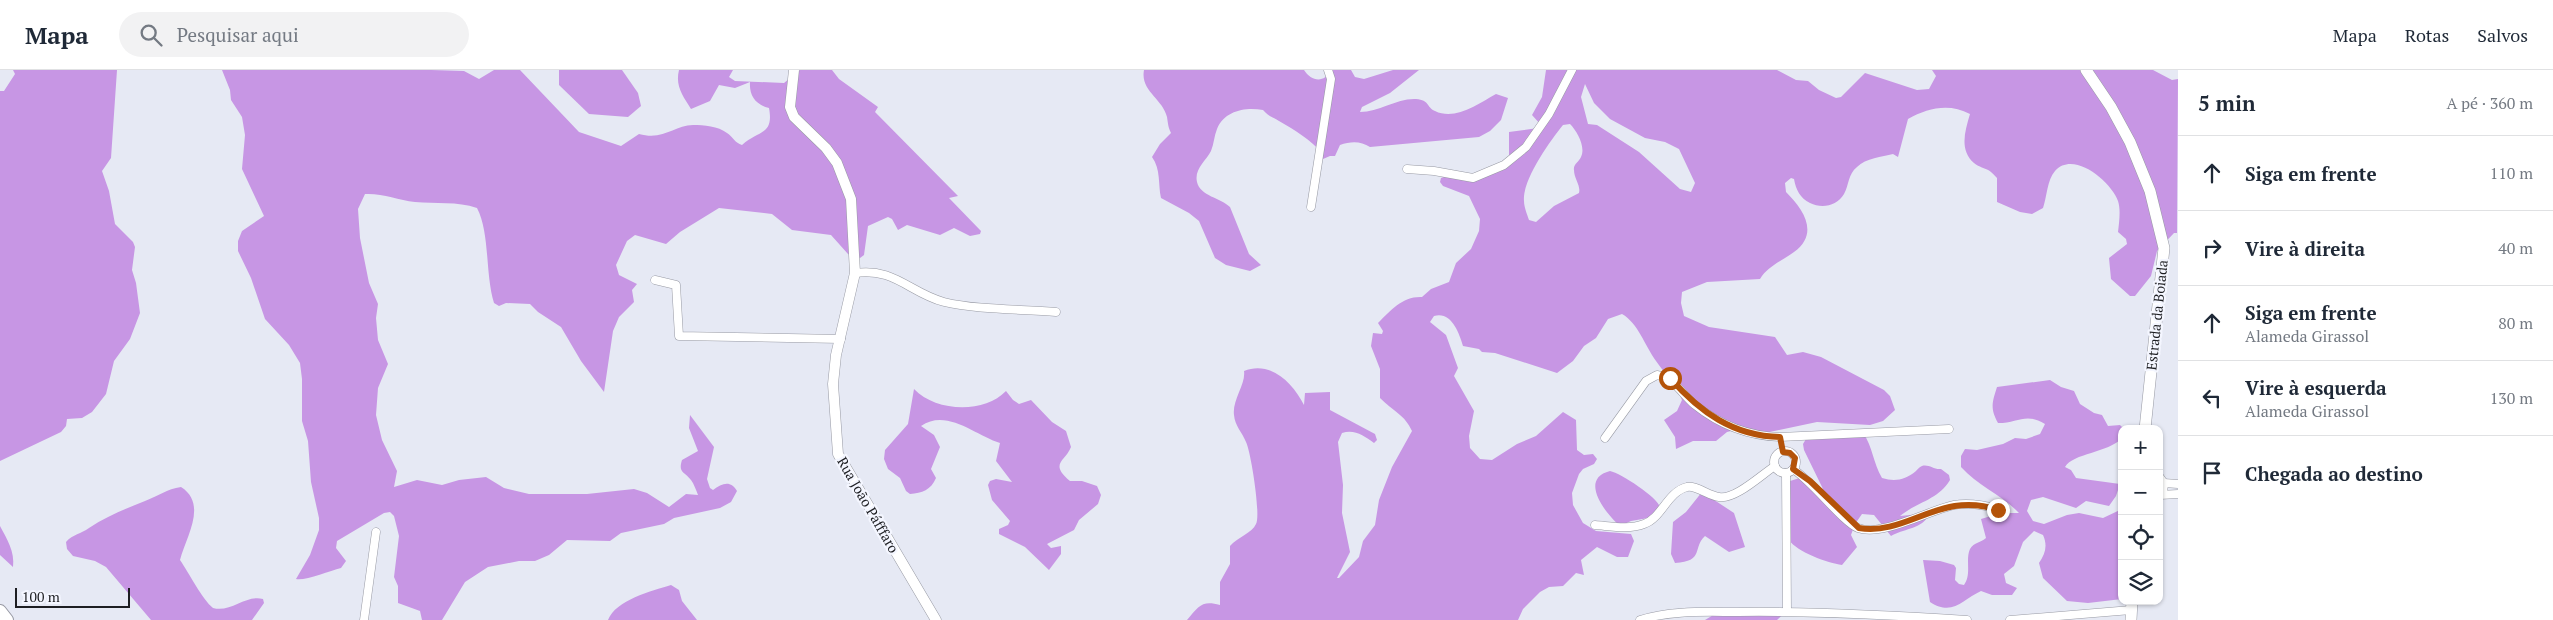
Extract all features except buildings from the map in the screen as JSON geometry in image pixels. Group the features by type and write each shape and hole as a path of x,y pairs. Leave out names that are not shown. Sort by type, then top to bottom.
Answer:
{"main road":[{"name":"Estrada da Boiada","path":"2086,70 2111,107 2134,149 2150,191 2164,248 2145,425"},
{"path":"0,611 7,620"}],"street":[{"name":"Rua João Páfffaro","path":"794,70 790,99 792,112 826,148 847,184 851,198 855,273 833,384 838,454 936,620"},
{"path":"1310,207 1331,79 1328,70"},
{"path":"1407,169 1434,170 1473,178 1504,165 1526,147 1549,114 1572,70"},
{"path":"855,273 888,274 946,302 1056,312"},
{"path":"655,280 676,285 679,336 841,339"},
{"path":"1605,438 1646,381 1657,375 1670,378 1695,404 1727,426 1752,434 1780,437 1949,428"},
{"path":"1780,437 1783,452"},
{"path":"1787,611 1790,471 1796,462 1793,455 1783,452 1776,455 1775,466 1779,472 1790,471 1810,481 1859,528 1878,529 1953,505 1974,504 1998,510"},
{"path":"1595,526 1645,524 1652,520 1673,495 1681,489 1690,487 1719,497 1735,495 1775,466"},
{"path":"2163,487 2164,483 2178,484"},
{"path":"2163,494 2178,494"},
{"path":"364,620 376,532"},
{"path":"2010,620 2131,610"},
{"path":"1640,620 1680,612 1787,611 1863,613 1967,620"}],"shaded area":[{"path":"13,70 117,70 111,158 102,171 109,191 115,224 133,242 135,247 132,270 136,283 140,313 130,339 114,361 106,394 92,412 82,418 67,419 66,426 61,432 0,461 0,91 4,91 15,74"},
{"path":"222,70 464,71 479,79 494,70 520,70 579,132 621,146 639,134 655,136 680,127 693,125 715,127 727,133 742,145 767,128 770,117 769,108 760,105 754,99 750,82 735,88 719,85 710,101 691,109 679,86 679,70 733,70 729,77 735,81 784,83 800,70 832,70 839,79 878,107 875,112 958,196 949,198 981,231 980,234 970,236 954,228 940,235 907,225 898,230 892,219 888,217 868,226 864,255 860,258 848,254 831,235 792,230 772,214 719,208 680,232 666,244 635,235 627,241 616,265 619,275 637,284 632,290 634,302 619,317 613,331 604,392 581,361 561,327 538,312 530,304 506,303 499,306 494,303 489,279 484,229 477,208 454,204 415,202 365,194 358,209 360,238 369,283 378,304 376,318 378,340 388,364 378,388 376,415 382,440 397,471 394,487 417,480 442,485 459,480 486,477 504,488 529,494 587,494 634,489 647,493 669,507 686,494 698,495 692,482 681,470 682,460 698,451 689,428 690,415 714,447 707,479 710,488 713,490 723,484 729,484 737,491 731,502 720,508 674,518 664,524 621,533 610,541 567,540 549,555 535,561 519,561 488,567 465,582 442,620 422,620 420,611 398,603 398,586 394,577 399,536 394,516 390,512 384,513 337,541 336,548 346,561 341,568 311,577 296,579 310,555 319,530 319,518 311,482 308,441 302,421 300,363 289,345 265,319 251,278 238,251 238,241 242,231 264,216 242,169 245,135 242,117 231,100 230,90"},
{"path":"559,70 622,70 638,93 641,106 628,117 589,114 559,85"},
{"path":"1144,70 1304,70 1310,77 1321,79 1331,70 1351,70 1355,77 1364,79 1393,70 1419,70 1390,93 1362,107 1360,112 1374,110 1409,99 1416,99 1426,102 1435,111 1450,114 1466,110 1496,94 1508,98 1501,120 1490,131 1479,137 1370,147 1356,142 1348,143 1340,145 1335,156 1323,159 1323,154 1308,140 1269,116 1263,110 1237,111 1225,118 1217,129 1211,151 1197,173 1197,182 1202,191 1230,207 1249,254 1261,265 1250,271 1226,265 1215,258 1199,221 1189,213 1161,198 1158,172 1152,157 1160,144 1171,133 1165,111 1145,84"},
{"path":"1546,70 1777,70 1796,80 1808,81 1819,90 1836,98 1841,97 1865,73 1917,90 1929,89 1936,76 1932,70 2153,70 2172,80 2178,79 2177,233 2174,233 2157,251 2151,276 2135,296 2130,296 2111,279 2109,258 2127,244 2126,239 2118,232 2119,205 2108,185 2091,171 2081,166 2063,165 2055,171 2050,179 2043,208 2032,214 2020,212 1997,202 1997,178 1969,158 1964,140 1970,114 1946,108 1923,112 1908,119 1898,157 1893,154 1861,164 1852,173 1844,194 1833,204 1819,206 1810,203 1799,193 1794,179 1791,178 1785,183 1786,192 1803,213 1807,229 1806,237 1802,245 1771,267 1760,279 1707,282 1682,292 1681,303 1684,316 1709,327 1775,337 1787,355 1803,352 1821,357 1884,390 1890,396 1895,410 1883,421 1870,425 1817,422 1765,433 1739,429 1727,432 1716,441 1693,441 1676,449 1675,437 1664,420 1677,411 1682,400 1680,395 1652,355 1633,323 1622,314 1608,319 1596,338 1584,346 1573,361 1557,373 1495,353 1482,352 1479,349 1463,346 1457,329 1450,320 1440,315 1434,316 1430,322 1446,335 1458,368 1454,376 1474,411 1469,436 1470,448 1480,459 1492,460 1517,444 1536,436 1563,412 1576,420 1577,450 1584,455 1593,454 1597,459 1594,464 1583,469 1579,474 1572,493 1573,505 1583,523 1596,531 1631,534 1634,541 1628,557 1617,557 1597,547 1581,560 1584,575 1576,573 1563,586 1549,587 1540,592 1523,609 1518,620 1187,620 1201,605 1209,603 1220,605 1220,582 1230,564 1230,546 1256,524 1255,484 1248,448 1237,426 1234,415 1244,371 1254,368 1272,371 1294,389 1304,405 1305,393 1330,392 1330,410 1375,434 1377,440 1374,443 1363,436 1351,432 1342,433 1338,442 1343,485 1342,513 1350,552 1337,578 1359,557 1363,541 1375,525 1379,500 1392,467 1412,431 1402,417 1380,398 1380,369 1371,346 1373,333 1382,334 1383,331 1378,323 1403,301 1422,297 1431,289 1449,282 1456,263 1471,249 1479,231 1480,219 1469,196 1443,186 1440,182 1441,178 1447,176 1480,177 1492,173 1509,156 1509,132 1538,128 1541,125 1532,115 1542,97","holes":["1585,84 1594,103 1610,119 1645,138 1665,142 1679,149 1695,183 1691,192 1680,189 1639,152 1597,125 1588,124 1581,97","1570,124 1582,144 1581,157 1574,168 1579,193 1554,206 1536,222 1529,220 1524,201 1527,183 1551,141 1563,125"]},
{"path":"2050,380 2061,387 2074,391 2080,404 2094,413 2102,415 2108,426 2118,425 2118,441 2116,443 2075,459 2065,467 2071,470 2076,478 2118,484 2116,496 2109,506 2086,501 2076,508 2043,497 2031,500 2027,511 2033,521 2044,524 2067,515 2079,513 2103,518 2118,511 2118,599 2088,603 2067,601 2043,578 2039,563 2046,546 2043,535 2034,531 2023,542 2014,566 2004,574 2006,583 2017,588 2012,595 1992,595 1981,591 1957,605 1945,608 1930,602 1923,560 1940,561 1954,565 1956,568 1955,580 1959,584 1964,585 1968,576 1970,549 1973,545 1986,538 1981,519 2001,513 2019,513 1961,467 1961,456 1965,449 1977,450 2003,444 2015,438 2026,439 2040,434 2045,424 2027,418 1998,423 1993,405 1997,387"},
{"path":"914,389 923,397 935,402 947,406 960,407 973,407 985,404 1006,391 1019,404 1031,400 1052,422 1066,431 1071,447 1060,463 1060,470 1070,481 1082,481 1097,486 1101,495 1098,504 1079,520 1074,530 1047,544 1051,548 1061,546 1061,554 1049,570 1025,547 999,534 999,529 1008,525 1010,521 992,500 988,485 990,481 996,479 1012,482 996,461 1000,443 961,425 941,420 931,421 921,426 934,435 940,447 931,469 936,478 932,485 922,492 910,494 906,491 900,478 888,469 884,459 885,450 908,424"},
{"path":"1863,433 1882,478 1896,480 1904,478 1920,467 1929,466 1941,469 1949,475 1950,480 1940,492 1900,516 1920,514 1927,518 1915,527 1891,536 1874,515 1862,514 1855,524 1851,535 1857,547 1842,565 1806,553 1789,540 1785,490 1790,481 1803,477 1823,489 1804,450 1803,444 1806,439"},
{"path":"1610,471 1630,481 1658,503 1660,507 1654,517 1631,521 1620,526 1614,521 1602,505 1595,489 1596,481 1601,475"},
{"path":"181,487 189,494 193,502 194,512 193,521 180,560 200,592 213,608 226,608 251,599 263,599 264,603 252,620 151,620 106,567 95,561 73,556 67,549 66,542 69,539 103,520 167,491"},
{"path":"1702,492 1734,513 1745,547 1729,552 1705,536 1691,560 1675,563 1671,554 1673,522 1686,512"},
{"path":"0,526 12,551 13,567 0,555"},
{"path":"671,585 679,590 682,601 697,620 608,620 618,607 635,597"},
{"path":"1787,611 1777,620 1705,620 1715,614"}],"route":[{"path":"1670,378 1695,404 1727,426 1752,434 1780,437 1783,452 1790,453 1795,458 1796,462 1793,469 1810,481 1846,519 1859,528 1868,530 1878,529 1953,505 1965,503 1983,504 1998,510"}]}
